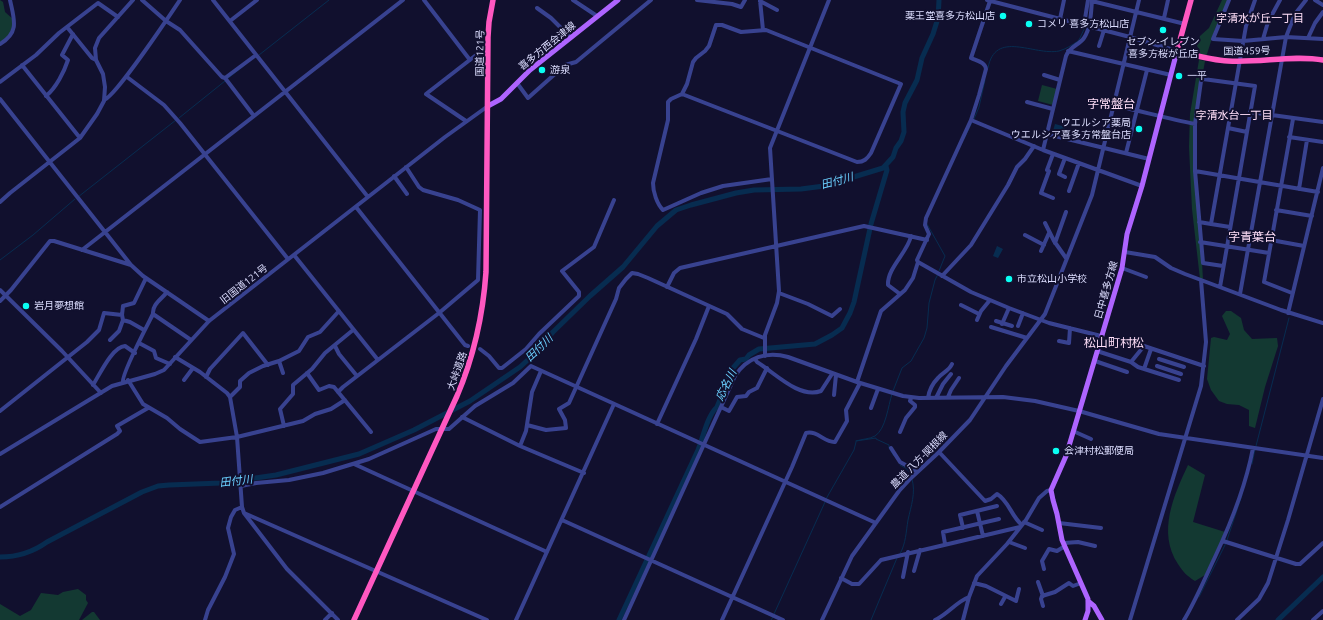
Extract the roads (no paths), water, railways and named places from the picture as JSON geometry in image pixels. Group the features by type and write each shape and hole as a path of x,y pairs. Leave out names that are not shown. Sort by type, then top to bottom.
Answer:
{"highway":[{"name":"国道121号","path":"488,106 489,22 493,0"},
{"path":"1177,51 1191,0"},
{"name":"国道459号","path":"1177,51 1216,60 1323,60"},
{"name":"大峠道路","path":"354,620 444,426 467,370 477,338 485,288 488,185 488,106"}],"main road":[{"name":"喜多方西会津線","path":"488,106 501,99 530,70 618,0"},
{"name":"日中喜多方線","path":"1051,490 1064,461 1122,268 1127,234 1142,186 1177,51"},
{"path":"1051,490 1064,545 1088,601 1088,611 1085,620"},
{"path":"1088,601 1094,606 1102,620"}],"street":[{"path":"0,44 7,40 13,33 14,17 10,0"},
{"path":"0,202 80,138 98,114 104,100 104,79 96,60 96,45 100,38 133,0"},
{"path":"142,0 166,21 180,30 226,79 254,116"},
{"path":"104,100 111,95 127,76 180,0"},
{"path":"213,0 368,197"},
{"path":"230,21 257,0"},
{"path":"82,250 206,155 403,0"},
{"path":"424,0 470,60"},
{"path":"573,0 597,16"},
{"path":"517,83 528,98 549,81 565,65 576,62 651,0"},
{"path":"697,0 727,2 741,7 745,0"},
{"path":"765,354 764,338 777,303 779,293 770,148 771,142 777,131 828,0"},
{"path":"722,620 806,433 808,432 814,434 831,442 837,440 848,421 846,410 859,383 881,311 905,290 913,278 918,262 917,260 929,234 925,225 926,218 971,120 979,95 986,69 984,64 971,58 988,0 1130,37 1177,51"},
{"path":"1009,6 1010,0"},
{"path":"1060,19 1064,0"},
{"path":"1043,150 1068,51 1084,38 1091,0 1185,24"},
{"name":"農道 八方-関根線","path":"822,620 852,556 898,491 970,420 1045,314 1092,195 1102,148 1139,0"},
{"path":"1164,18 1168,0"},
{"path":"1229,0 1213,39 1243,41 1286,37 1323,39"},
{"path":"1211,224 1243,41 1248,18 1255,0"},
{"path":"1263,39 1268,22 1280,0"},
{"path":"1240,294 1281,59 1286,37 1296,14 1306,0"},
{"path":"1315,0 1323,5"},
{"path":"760,1 763,30"},
{"path":"760,1 777,10"},
{"path":"0,82 36,55 58,33 98,3 118,18"},
{"path":"537,8 551,18 570,37"},
{"path":"1308,38 1315,23 1323,12"},
{"path":"682,94 857,162 863,162 871,153 901,84 763,30 741,32 722,24 716,25 709,46 693,62 687,84 682,94 668,102 668,120 653,183 658,203 663,210 701,193 722,186 772,181"},
{"path":"67,27 92,58 96,60"},
{"path":"1099,46 1104,30"},
{"path":"46,96 52,91 64,70 68,60 62,55 73,34"},
{"path":"466,121 426,94 480,52 488,50"},
{"path":"1068,51 1171,75"},
{"path":"226,79 256,55"},
{"path":"22,65 80,138"},
{"path":"1126,153 1147,70"},
{"path":"1044,75 1060,80"},
{"path":"127,76 164,104 288,259"},
{"path":"1220,287 1224,266 1226,246 1255,86 1203,79 1197,102 1195,124 1195,171 1200,242 1203,263 1224,266"},
{"path":"0,100 131,265 146,278 209,321"},
{"path":"1027,102 1053,109"},
{"path":"1113,105 1181,122 1195,124"},
{"name":"旧国道121号","path":"0,454 112,386 128,380 158,373 170,364 209,321 394,176 488,106"},
{"path":"1250,112 1323,122"},
{"path":"1292,293 1264,282 1293,118"},
{"path":"971,120 1053,154 1142,186"},
{"path":"1228,128 1247,132"},
{"path":"1047,134 1149,159"},
{"path":"1290,137 1323,142"},
{"path":"1299,189 1307,140"},
{"path":"942,276 971,245 1008,185 1017,167 1034,146"},
{"path":"1052,198 1041,193 1053,154"},
{"path":"1065,158 1059,174 1065,177"},
{"path":"1069,191 1079,163"},
{"path":"338,392 343,386 439,313 478,280 480,210 458,200 423,190 419,187 406,167"},
{"path":"1288,313 1323,168"},
{"path":"1195,171 1318,192"},
{"path":"394,176 407,194"},
{"path":"480,349 489,356 499,368 504,367 526,349 578,296 579,292 562,270 594,248 614,200"},
{"path":"356,207 439,313 465,345 468,346"},
{"path":"1276,210 1312,216"},
{"path":"1055,243 1066,212"},
{"path":"1045,222 1055,243 1066,258"},
{"path":"1199,222 1230,227"},
{"path":"667,287 674,274 680,268 864,226 927,240"},
{"path":"1041,251 1049,232"},
{"path":"1025,235 1044,245"},
{"path":"900,294 888,285 888,281 897,261 908,248 911,236"},
{"path":"1271,240 1304,246"},
{"path":"0,300 6,296 50,241 131,265"},
{"path":"1200,242 1269,253"},
{"path":"1124,252 1154,257 1171,268 1201,280 1288,313 1323,323"},
{"path":"294,255 378,360"},
{"path":"918,262 971,292 1009,308 1041,320 1101,336"},
{"path":"1122,268 1146,276"},
{"path":"527,425 546,430 566,428 565,420 559,410 567,405 616,299 618,290 632,273 727,314 742,329 764,338"},
{"path":"110,340 119,331 123,320 122,308 134,303 146,278"},
{"path":"1130,620 1201,386 1206,336 1201,280"},
{"path":"0,290 68,357 101,393"},
{"path":"123,382 122,379 135,353 144,330 153,314 152,309 167,292"},
{"path":"779,293 808,304 832,316 840,309"},
{"path":"977,320 990,300"},
{"path":"961,305 980,314"},
{"path":"657,424 696,339 709,306"},
{"path":"1002,324 1009,308"},
{"path":"230,397 239,388 240,381 245,376 299,351 306,338 320,332 339,311"},
{"path":"0,411 68,357 99,330 104,313 122,315"},
{"path":"1018,326 1023,313"},
{"path":"153,314 191,340"},
{"path":"123,320 130,322 144,330"},
{"path":"996,321 1012,326"},
{"path":"991,327 1027,338"},
{"path":"1059,340 1069,343 1070,328"},
{"path":"284,426 280,409 294,394 293,385 315,367 325,353 353,330"},
{"path":"206,377 210,369 243,333 268,365"},
{"path":"139,343 154,351 156,358 170,364"},
{"path":"93,384 109,358 120,347 125,346 135,353"},
{"path":"335,346 339,354 357,376"},
{"path":"1131,362 1144,346 1204,366"},
{"path":"1144,369 1151,349"},
{"path":"1097,351 1131,362 1135,366 1179,380"},
{"path":"1155,373 1162,352"},
{"path":"624,620 650,560 737,372 745,363 765,354 784,356 859,383 911,398 986,396 1035,401 1159,434 1323,458"},
{"path":"176,357 206,377 230,397 237,437 242,507 244,513 287,569 338,620"},
{"path":"755,359 783,381 808,392 821,391 834,374"},
{"path":"1160,359 1184,367"},
{"path":"280,361 283,373"},
{"path":"1095,361 1127,372"},
{"path":"928,398 931,389 938,378 950,369 952,364"},
{"path":"241,485 289,480 354,464 369,459 444,426 449,429 475,406 512,383 532,366 876,523"},
{"path":"1157,366 1181,374"},
{"path":"184,380 193,368"},
{"path":"721,407 730,411 737,397 746,396 749,392 757,388 767,368"},
{"path":"520,446 527,425 532,392 541,371"},
{"path":"307,374 319,390 331,386 334,387 371,432"},
{"path":"834,374 834,395"},
{"path":"936,398 943,384 951,374"},
{"path":"948,398 951,390 959,378"},
{"path":"128,380 139,400 148,408 166,418 180,429 200,441 237,437 304,421 314,414 331,409 345,400"},
{"path":"871,408 878,389"},
{"path":"900,432 906,418 915,407 915,405 910,402 911,398"},
{"path":"1237,620 1262,594 1276,558 1321,411 1323,399"},
{"path":"516,620 614,404"},
{"path":"0,506 117,434 120,431 117,426 148,408"},
{"path":"462,417 503,436 520,446 584,473"},
{"path":"1073,431 1091,439"},
{"path":"891,448 899,461 917,472"},
{"path":"1184,620 1201,589 1230,525 1253,448"},
{"path":"939,452 986,501 987,509"},
{"path":"354,464 547,552"},
{"path":"963,620 974,583 981,571 1009,542 1039,498 1047,491 1051,490"},
{"path":"986,501 997,494 1006,502 1014,517 1022,524 1042,530"},
{"path":"963,528 960,515 997,506"},
{"path":"205,620 208,610 225,577 234,554 228,528 235,510 242,507"},
{"path":"977,511 983,536"},
{"path":"244,513 487,620"},
{"path":"945,544 943,532 999,519"},
{"path":"562,520 783,620"},
{"path":"1059,523 1101,528"},
{"path":"841,578 856,585 859,584 881,560 908,552 983,536 1022,524"},
{"path":"1223,541 1296,564 1300,564 1323,543"},
{"path":"1009,542 1025,548"},
{"path":"1044,569 1042,561 1049,549 1057,551 1064,545 1080,542 1095,546"},
{"path":"914,570 920,550"},
{"path":"904,577 908,552"},
{"path":"1038,582 1044,596"},
{"path":"974,583 986,586 1016,602 1019,589"},
{"path":"1043,606 1041,598 1044,596 1055,592 1069,583 1073,586 1081,583"},
{"path":"935,620 945,615 957,603 969,597"},
{"path":"1001,604 1005,597"},
{"path":"1313,620 1323,611"},
{"path":"325,620 332,613"}],"water":[{"path":"1055,124 1066,127 1064,134 1053,131"},
{"path":"997,246 1003,249 998,258 993,256"}],"waterway":[{"path":"259,55 329,0"},
{"name":"田付川","path":"0,557 19,555 36,549 142,492 158,486 221,483 276,475 359,454 414,430 470,401 520,367 590,296 623,267 657,226 676,210 736,193 754,190 801,189 824,186 883,168 893,157 896,148 901,141 904,132 903,112 905,103 917,80 922,58 933,34 938,18 939,0"},
{"path":"988,68 992,56 999,50 1007,47 1049,52 1067,48 1078,41 1085,27"},
{"path":"227,79 245,65"},
{"path":"974,119 979,107 985,80"},
{"path":"179,118 225,81"},
{"path":"78,197 176,120"},
{"path":"964,139 972,122"},
{"name":"応名川","path":"619,620 698,450 708,421 717,407 733,368 740,360 746,359 749,355 759,349 815,344 842,328 854,302 871,224 887,170 886,166"},
{"path":"0,260 33,235 75,199"},
{"path":"927,224 945,256 939,271"},
{"path":"893,391 902,368 911,361 924,338 927,328 929,303 938,274"},
{"path":"1256,446 1289,318"},
{"path":"856,441 873,437 879,433 884,423 892,394"},
{"path":"856,441 876,438 889,445 889,448 894,456"},
{"path":"826,499 854,450 856,442"},
{"path":"1252,464 1255,449"},
{"path":"900,465 907,469 912,476"},
{"path":"900,554 905,542 913,500 912,479"},
{"path":"1227,540 1242,495"},
{"path":"774,614 825,502"},
{"path":"1199,597 1226,543"},
{"path":"871,620 897,558"},
{"path":"1278,620 1323,577"}],"place":[{"name":"薬王堂喜多方松山店","path":"1003,16"},
{"name":"コメリ 喜多方松山店","path":"1029,24"},
{"name":"セブン-イレブン 喜多方桜が丘店","path":"1163,30"},
{"name":"游泉","path":"542,70"},
{"name":"一平","path":"1179,76"},
{"name":"ウエルシア薬局 ウエルシア喜多方常盤台店","path":"1139,129"},
{"name":"市立松山小学校","path":"1009,279"},
{"name":"岩月夢想館","path":"26,306"},
{"name":"会津村松郵便局","path":"1056,451"}],"district":[{"name":"字清水が丘一丁目","path":"1260,18"},
{"name":"字常盤台","path":"1111,104"},
{"name":"字清水台一丁目","path":"1234,115"},
{"name":"字青葉台","path":"1252,237"},
{"name":"松山町村松","path":"1114,343"}]}
